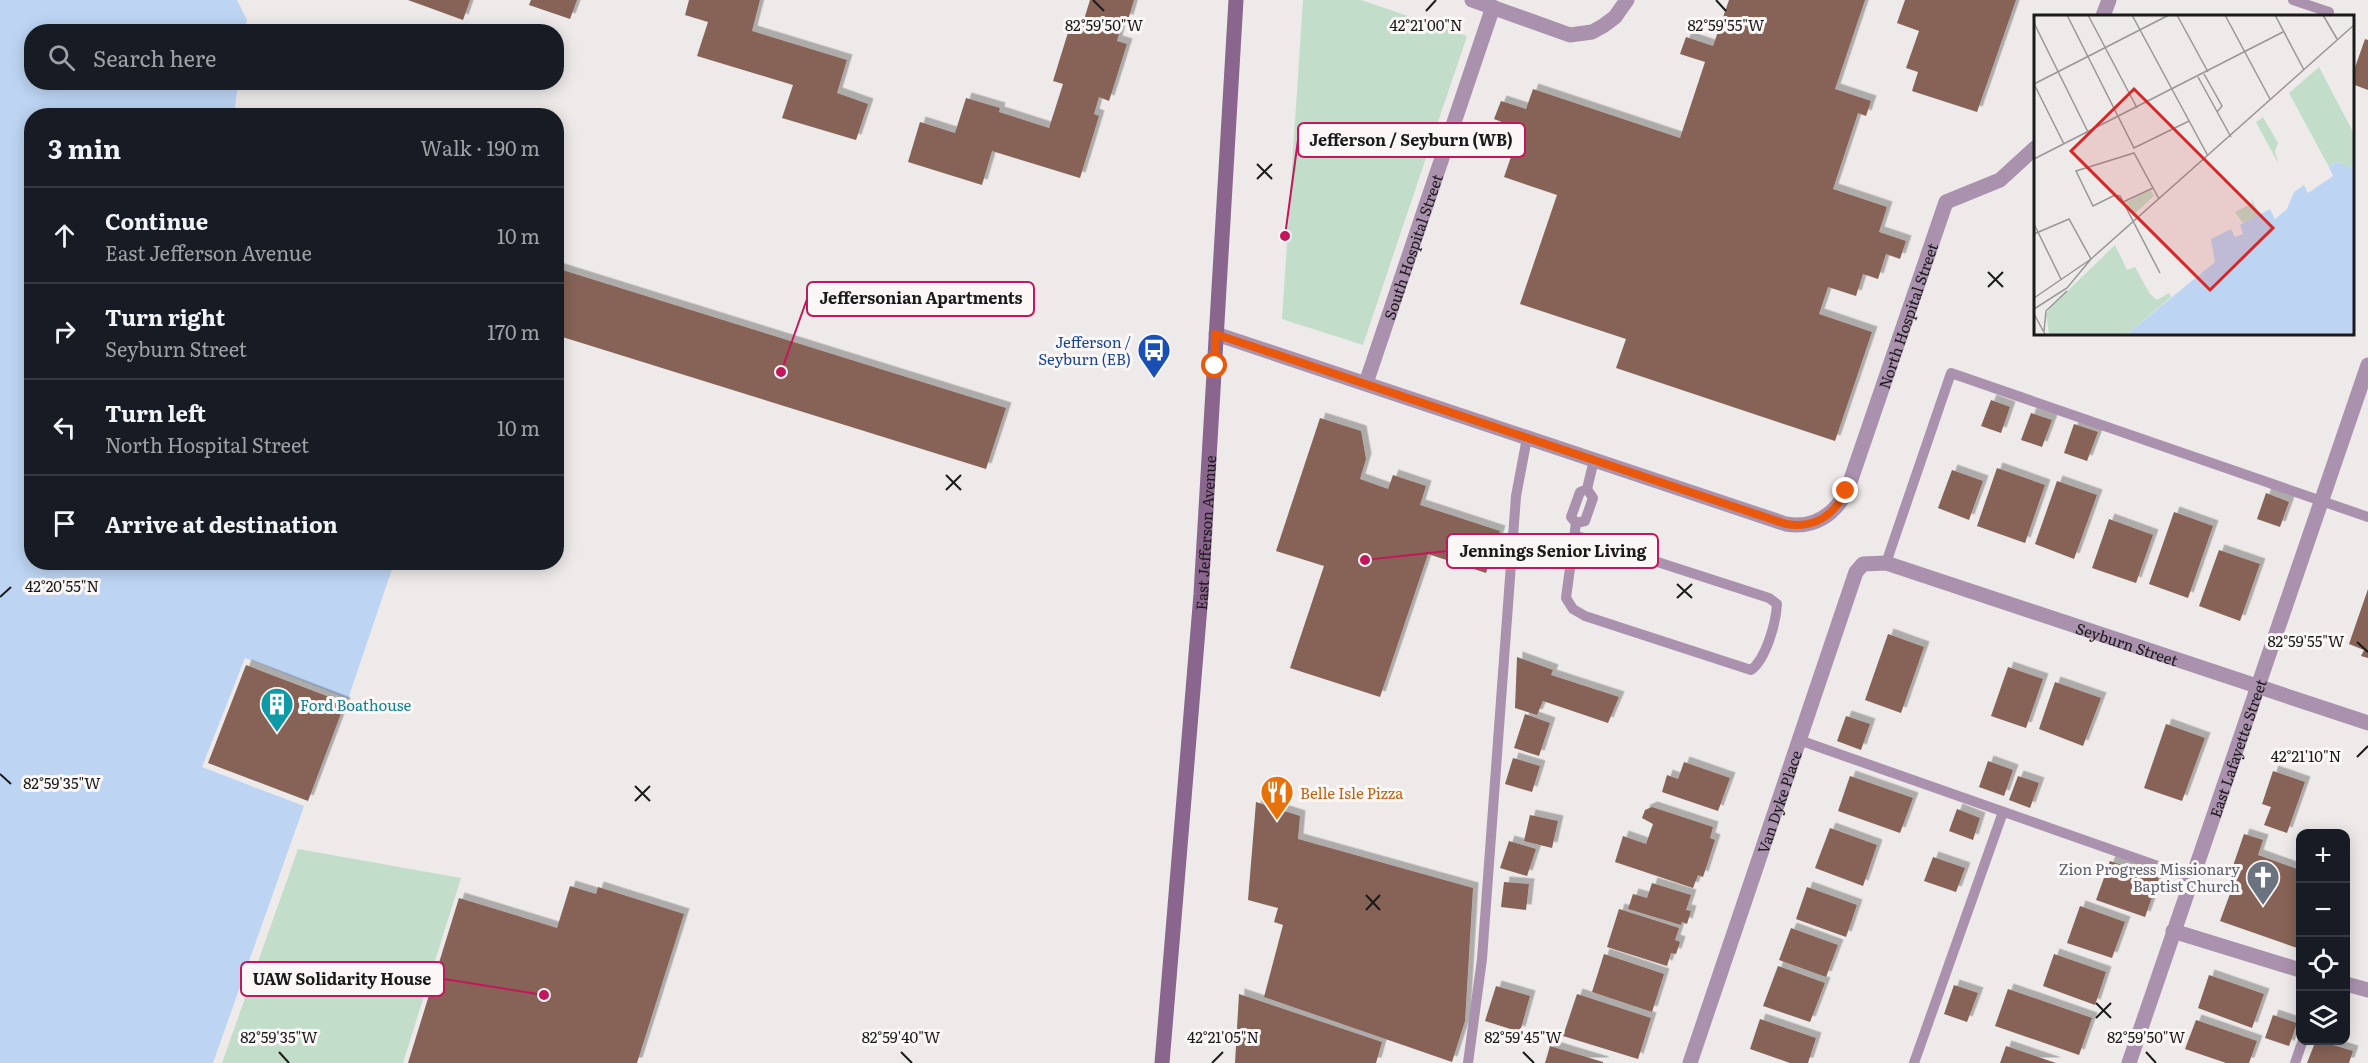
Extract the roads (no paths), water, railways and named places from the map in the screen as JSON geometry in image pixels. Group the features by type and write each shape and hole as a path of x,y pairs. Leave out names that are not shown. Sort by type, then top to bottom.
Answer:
{"main road":[{"name":"East Jefferson Avenue","path":"1162,1063 1201,594 1236,0"}],"street":[{"path":"1472,0 1570,35 1592,32 1604,26 1615,17 1627,0"},
{"path":"2103,15 2109,0"},
{"name":"South Hospital Street","path":"1366,383 1493,7"},
{"name":"North Hospital Street","path":"1594,460 1786,524 1797,526 1820,520 1832,512 1846,491 1946,202 2000,180 2034,149"},
{"path":"1215,334 1594,460"},
{"name":"East Lafayette Street","path":"2129,1063 2368,365"},
{"name":"Seyburn Street","path":"1886,563 2368,723"},
{"name":"Van Dyke Place","path":"1690,1063 1856,572 1863,564 1886,563"},
{"path":"2174,931 2296,968"},
{"path":"2350,985 2368,990"}],"lane":[{"path":"2293,0 2329,12"},
{"path":"1886,563 1951,373 2368,517"},
{"path":"1468,1063 1482,959 1516,496 1527,438"},
{"path":"1576,536 1768,598 1777,604 1777,613 1759,664 1751,670 1585,616 1573,609 1566,598 1576,523 1585,521 1593,498 1587,489 1594,460"},
{"path":"1799,740 2192,878"},
{"path":"1914,1063 2003,812"},
{"path":"2295,1063 2302,1045"}],"water":[{"path":"0,0 237,0 247,20 246,24 24,24 24,90 237,90 235,108 24,108 24,570 392,570 348,699 245,658 202,767 304,806 213,1063 0,1063"}],"place":[{"name":"Jefferson / Seyburn (WB)","path":"1285,236"},
{"name":"Jeffersonian Apartments","path":"781,372"},
{"name":"Jefferson / Seyburn (EB)","path":"1154,379"},
{"name":"Jennings Senior Living","path":"1365,560"},
{"name":"Ford Boathouse","path":"277,733"},
{"name":"Belle Isle Pizza","path":"1277,821"},
{"name":"Zion Progress Missionary Baptist Church","path":"2263,906"},
{"name":"UAW Solidarity House","path":"544,995"}]}
